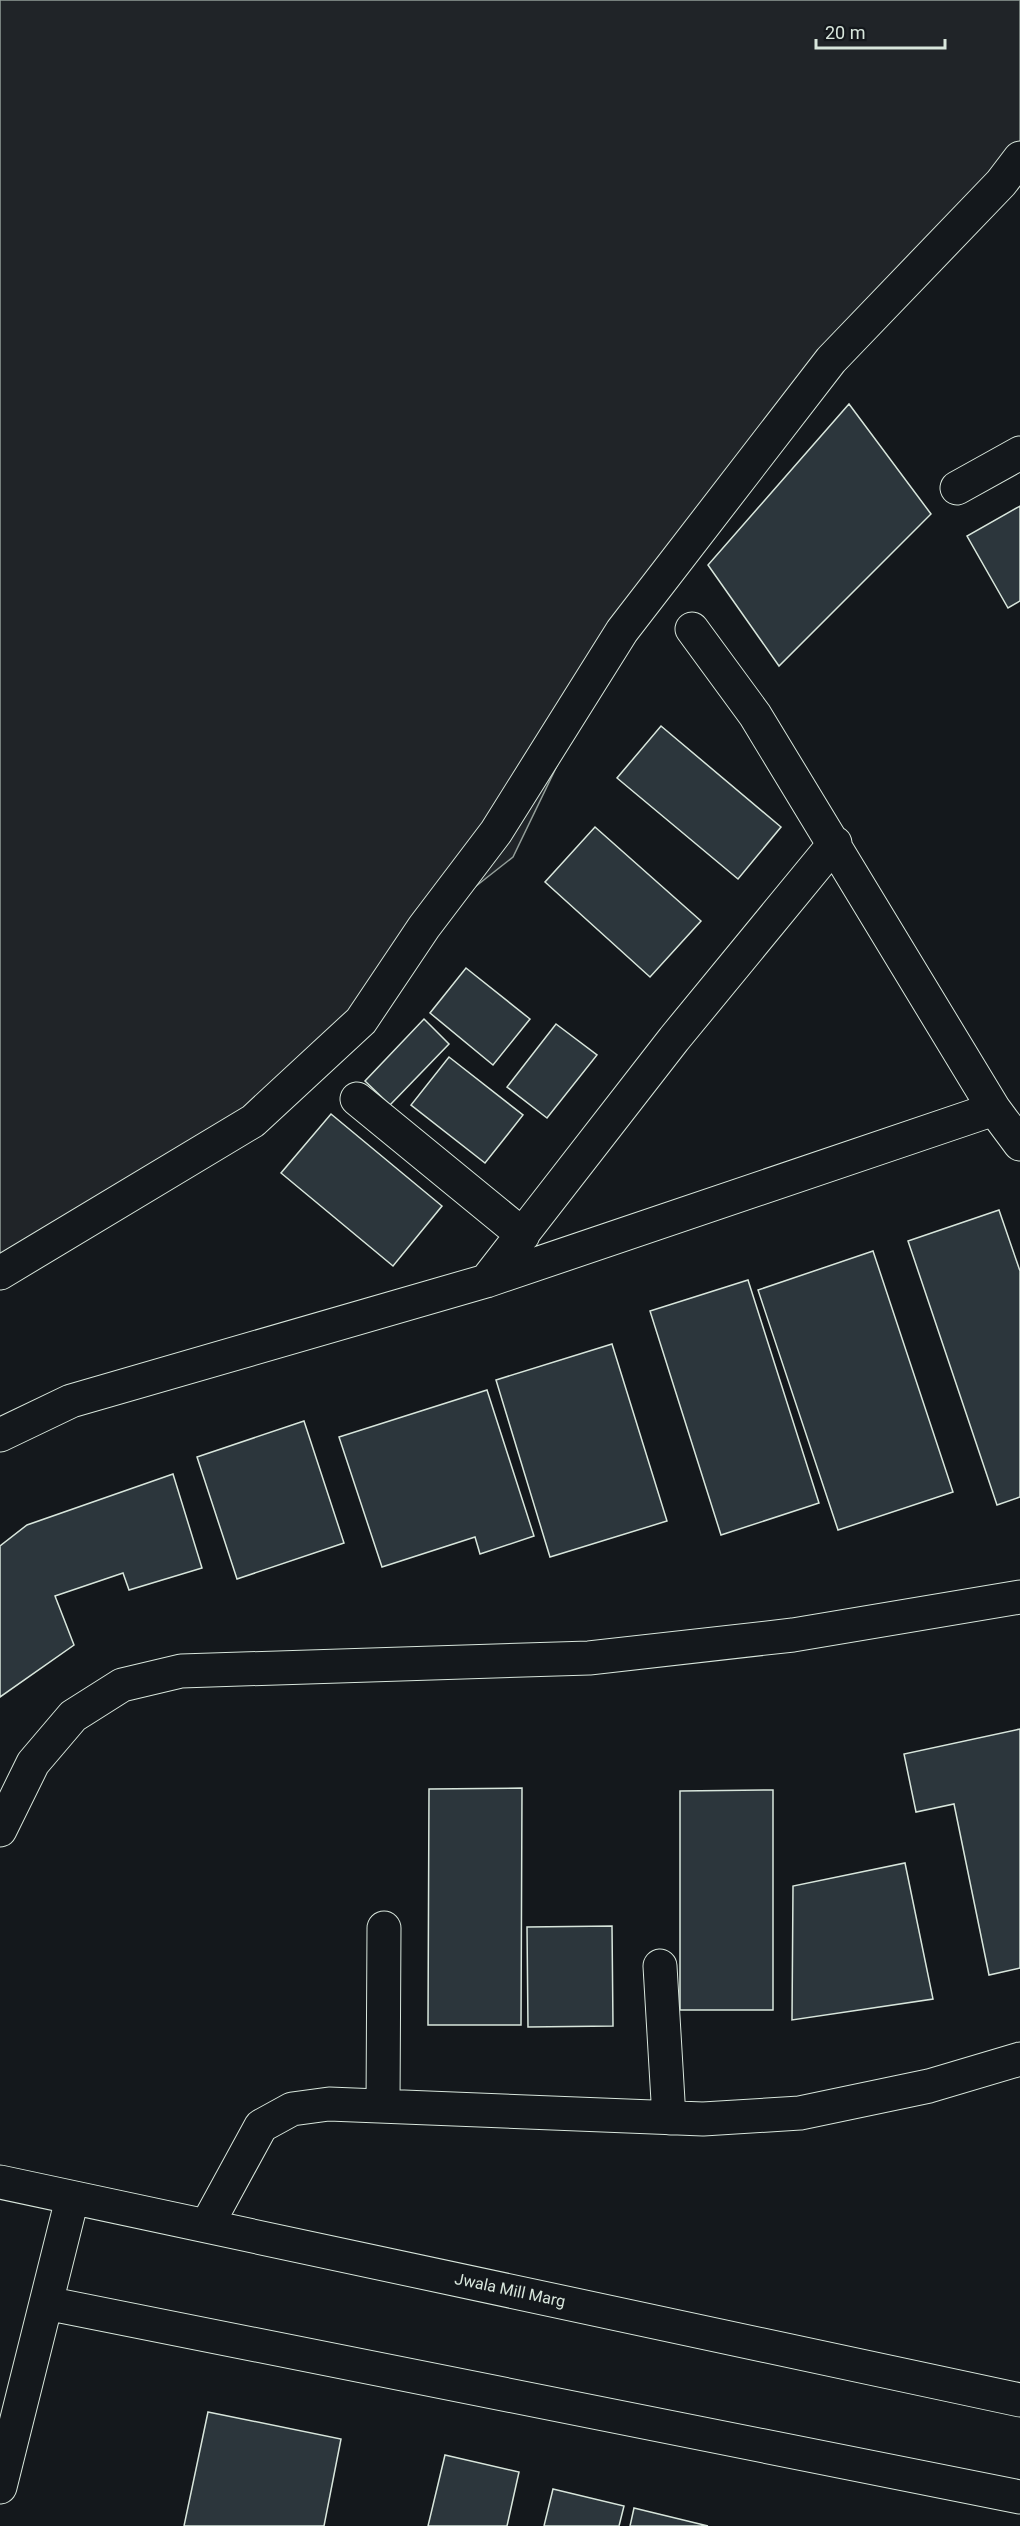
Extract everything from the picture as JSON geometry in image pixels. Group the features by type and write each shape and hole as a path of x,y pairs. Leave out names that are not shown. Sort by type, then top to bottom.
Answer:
{"street":[{"path":"0,1273 253,1121 361,1021 424,927 496,832 630,621 831,360 1001,183 1020,158"},
{"path":"957,488 1020,453"},
{"path":"692,629 755,715 835,843 994,1109 1020,1144"},
{"path":"486,1281 674,1039 835,843"},
{"path":"357,1099 523,1235"},
{"path":"0,1435 71,1401 486,1281 994,1109"},
{"path":"0,1830 33,1763 72,1716 122,1685 181,1671 589,1658 793,1635 1020,1597"},
{"path":"383,2106 384,1928"},
{"path":"660,1966 669,2118"},
{"path":"207,2225 261,2126 292,2109 329,2104 703,2120 800,2113 929,2086 1020,2059"},
{"name":"Jwala Mill Marg","path":"0,2182 1020,2400"},
{"path":"0,2487 72,2199"},
{"path":"46,2304 1020,2497"}],"shaded area":[{"path":"0,0 1020,0 1020,158 622,631 513,857 424,927 253,1121 0,1273"}],"building":[{"path":"849,404 931,514 779,666 708,565"},
{"path":"1020,506 1020,601 1008,608 967,536"},
{"path":"661,726 781,827 738,879 617,778"},
{"path":"595,827 701,921 650,977 545,882"},
{"path":"466,968 530,1019 493,1065 430,1013"},
{"path":"424,1019 449,1044 390,1105 365,1081"},
{"path":"556,1024 597,1055 547,1118 507,1087"},
{"path":"449,1057 523,1115 485,1163 411,1105"},
{"path":"331,1114 442,1206 393,1266 281,1173"},
{"path":"999,1210 1020,1271 1020,1497 997,1505 908,1241"},
{"path":"873,1251 953,1492 838,1530 758,1290"},
{"path":"748,1280 819,1503 721,1535 650,1311"},
{"path":"612,1344 667,1521 550,1557 496,1380"},
{"path":"487,1390 534,1536 480,1554 475,1537 382,1567 339,1437"},
{"path":"304,1421 344,1543 237,1579 197,1457"},
{"path":"173,1474 202,1568 129,1590 123,1573 55,1596 74,1645 0,1697 0,1546 27,1525"},
{"path":"1020,1729 1020,1968 989,1975 954,1804 916,1812 904,1754"},
{"path":"522,1788 521,2025 428,2025 429,1789"},
{"path":"773,1790 773,2010 680,2010 680,1791"},
{"path":"905,1863 933,1999 792,2020 793,1886"},
{"path":"612,1926 613,2026 528,2027 527,1927"},
{"path":"208,2412 341,2439 324,2526 184,2526"},
{"path":"445,2455 519,2472 507,2526 428,2526"},
{"path":"553,2489 624,2506 619,2526 544,2526"},
{"path":"634,2508 708,2526 630,2526"}]}
